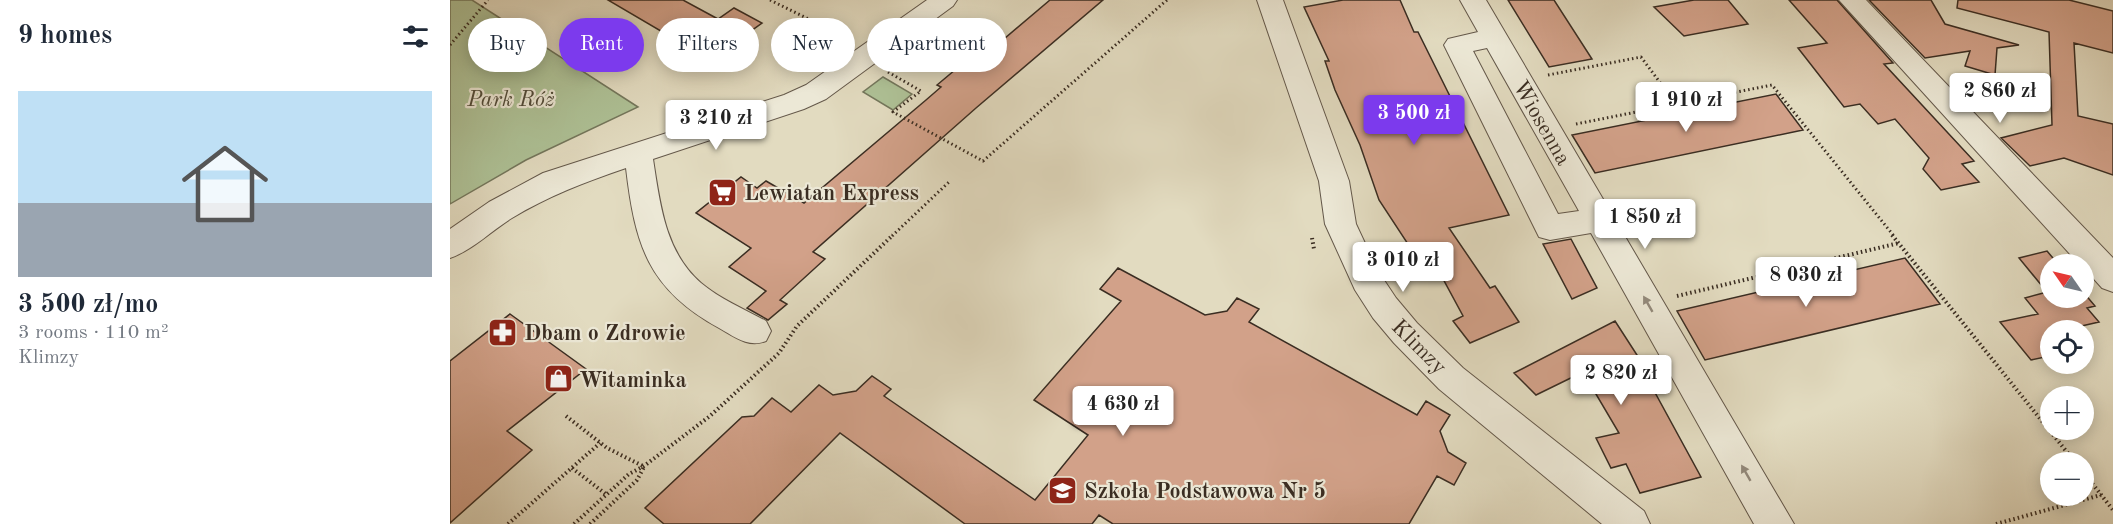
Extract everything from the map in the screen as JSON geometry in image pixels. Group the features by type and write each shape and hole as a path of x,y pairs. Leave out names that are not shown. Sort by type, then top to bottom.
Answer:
{"street":[{"path":"924,18 944,0"},
{"name":"Klimzy","path":"1270,0 1334,181 1334,211 1362,274 1380,303 1398,328 1472,397 1631,524"},
{"name":"Wiosenna","path":"1473,0 1775,524"},
{"path":"1852,0 2113,279"},
{"path":"1495,38 1457,45 1550,228 1599,219"},
{"path":"450,244 500,210 553,181 794,102 867,66"},
{"path":"638,153 649,226 675,278 691,293 754,331"}],"path":[{"path":"450,45 488,0"},
{"path":"770,0 805,18"},
{"path":"895,72 921,91 893,112 983,161 1167,0"},
{"path":"1543,76 1641,57 1676,104"},
{"path":"1572,125 1772,85 2067,452"},
{"path":"574,524 629,474 644,466 710,416 779,353 797,326 949,182"},
{"path":"1673,297 1899,243"},
{"path":"566,416 600,443 644,466"},
{"path":"508,524 600,443"},
{"path":"590,524 637,480 644,466"},
{"path":"572,468 607,495"},
{"path":"2094,486 2113,510"},
{"path":"1996,524 2101,495"}],"green space":[{"name":"Park Róż","path":"450,0 472,0 500,18 468,18 468,72 547,72 547,48 559,56 559,72 584,72 638,107 526,160 450,204"},
{"path":"883,77 912,94 893,110 863,92"}],"building":[{"path":"608,0 683,0 716,18 656,18 656,28 644,21 644,18 639,18"},
{"path":"1050,0 1103,0 813,252 825,259 780,300 787,304 768,320 747,308 766,291 729,267 751,248 696,213 741,177 757,188 766,181 804,203 941,87 937,85 953,72 1007,72 1007,36"},
{"path":"1343,0 1400,0 1414,32 1418,32 1509,215 1449,228 1490,288 1495,286 1519,322 1470,343 1453,321 1463,316 1436,266 1425,270 1379,200 1360,145 1335,90 1325,61 1329,61 1304,7"},
{"path":"1508,0 1554,0 1592,59 1549,67"},
{"path":"1694,0 1728,0 1748,24 1684,36 1654,7"},
{"path":"1789,0 1837,0 1893,63 1884,64 1974,161 1962,164 1979,182 1941,190 1923,169 1929,158 1895,119 1878,124 1860,104 1844,107 1798,48 1827,43"},
{"path":"1869,0 1931,0 1945,24 2019,45 1997,48 1995,75 1965,66 1970,51 1925,58"},
{"path":"1958,0 2069,0 2113,11 2113,53 2074,43 2078,116 2113,124 2113,175 2064,158 2030,166 2001,138 2052,125 2049,32 1957,8"},
{"path":"734,8 753,18 719,18"},
{"path":"1776,94 1803,130 1595,173 1572,135"},
{"path":"1571,239 1597,288 1572,299 1543,244"},
{"path":"2047,251 2050,254 2040,254 2040,284 2019,258"},
{"path":"1905,258 1940,304 1705,360 1677,311"},
{"path":"1118,268 1205,315 1227,311 1237,298 1259,309 1249,322 1417,415 1426,401 1450,415 1440,431 1448,452 1466,463 1454,485 1437,476 1409,524 1113,524 1099,515 1092,524 965,524 840,433 750,524 664,524 645,508 742,417 754,416 772,398 791,412 819,385 833,395 856,391 872,376 891,389 884,396 1035,500 1088,435 1034,400 1121,301 1100,289"},
{"path":"2040,294 2040,308 2087,308 2099,322 2094,323 2094,320 2040,320 2040,358 2031,360 2000,322 2038,314 2025,298"},
{"path":"510,314 586,369 507,431 532,450 450,523 450,361"},
{"path":"1615,321 1657,386 1652,387 1701,477 1640,493 1626,464 1611,468 1596,438 1619,433 1583,372 1536,395 1514,373"}],"place":[{"name":"Lewiatan Express","path":"723,192"},
{"name":"Dbam o Zdrowie","path":"503,332"},
{"name":"Witaminka","path":"558,379"},
{"name":"Szkoła Podstawowa Nr 5","path":"1063,490"}]}
